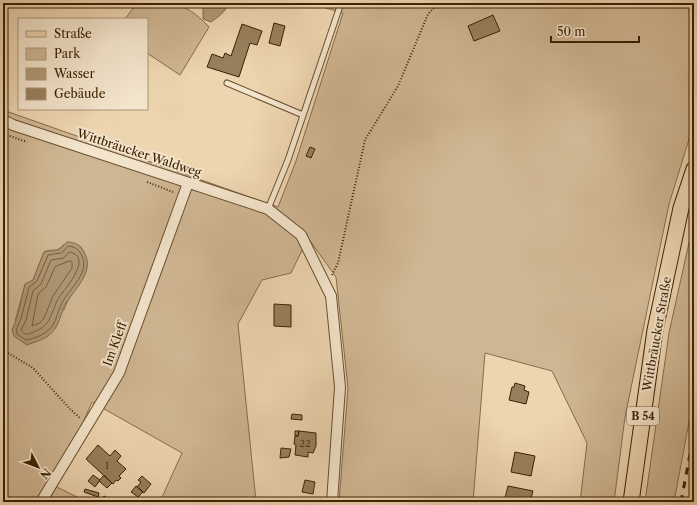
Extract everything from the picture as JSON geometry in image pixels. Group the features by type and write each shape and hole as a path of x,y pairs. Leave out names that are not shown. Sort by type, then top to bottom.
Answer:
{"main road":[{"name":"Wittbräucker Straße","path":"632,502 655,330 681,208 694,169"}],"street":[{"name":"Wittbräucker Waldweg","path":"3,120 14,125 268,209 301,235 331,296 340,387 332,502"},
{"name":"Im Kleff","path":"41,502 87,423 119,373 188,183"}],"lane":[{"path":"268,209 288,160 341,3"},
{"path":"227,84 303,115"}],"path":[{"path":"326,287 338,263 365,140 398,86 428,14 439,3"},
{"path":"3,350 33,368 70,409 87,423"}],"green space":[{"path":"137,3 169,3 192,12 209,27 180,75 148,54 148,18 126,18"},
{"path":"309,3 694,3 694,123 669,204 625,417 614,502 580,502 587,443 552,371 485,353 473,502 339,502 348,388 336,277 308,238 291,273 262,280 238,324 256,501 260,502 158,502 163,495 182,453 92,402 55,486 87,502 3,502 3,110 278,207 296,161 343,13","holes":["63,245 80,246 87,264 86,272 64,310 15,321 25,285 33,280 44,252 59,249"]},
{"path":"694,220 694,395 674,502 645,502 669,333"},
{"path":"694,474 694,502 689,502"}],"water":[{"path":"201,3 228,3 224,12 211,22 203,19 203,6"},
{"path":"67,242 71,242 79,246 86,256 87,263 84,277 66,303 58,324 53,332 47,337 27,345 14,336 12,330 17,318 25,284 33,280 44,252 57,251"}],"building":[{"path":"493,15 500,31 474,41 468,26"},
{"path":"274,23 285,26 280,46 269,43"},
{"path":"242,24 262,31 257,45 250,43 239,77 207,67 212,54 223,58 225,53 231,56"},
{"path":"310,147 315,149 311,158 306,156"},
{"path":"274,304 291,305 291,327 274,326"},
{"path":"515,383 525,386 524,390 529,392 526,404 509,400 512,387 514,387"},
{"path":"292,414 302,415 302,420 291,419"},
{"path":"295,431 299,431 298,436 295,436"},
{"path":"299,431 316,433 316,446 313,453 308,452 308,457 295,455 295,436 298,436"},
{"path":"98,445 110,456 115,450 121,456 117,461 126,469 119,476 121,478 118,481 116,480 113,484 86,459"},
{"path":"281,448 291,449 289,457 280,458"},
{"path":"515,452 535,456 531,476 511,472"},
{"path":"93,475 100,480 95,487 88,481"},
{"path":"104,475 112,483 107,488 99,481"},
{"path":"142,476 151,484 144,493 137,487 141,482 138,480"},
{"path":"305,480 315,482 313,494 302,492"},
{"path":"136,486 143,492 138,497 131,492"},
{"path":"508,486 533,491 530,502 504,502"},
{"path":"85,489 99,493 98,497 84,492"},
{"path":"104,496 114,502 96,502 98,499 101,500"}],"railway":[{"path":"681,502 694,433"}]}
